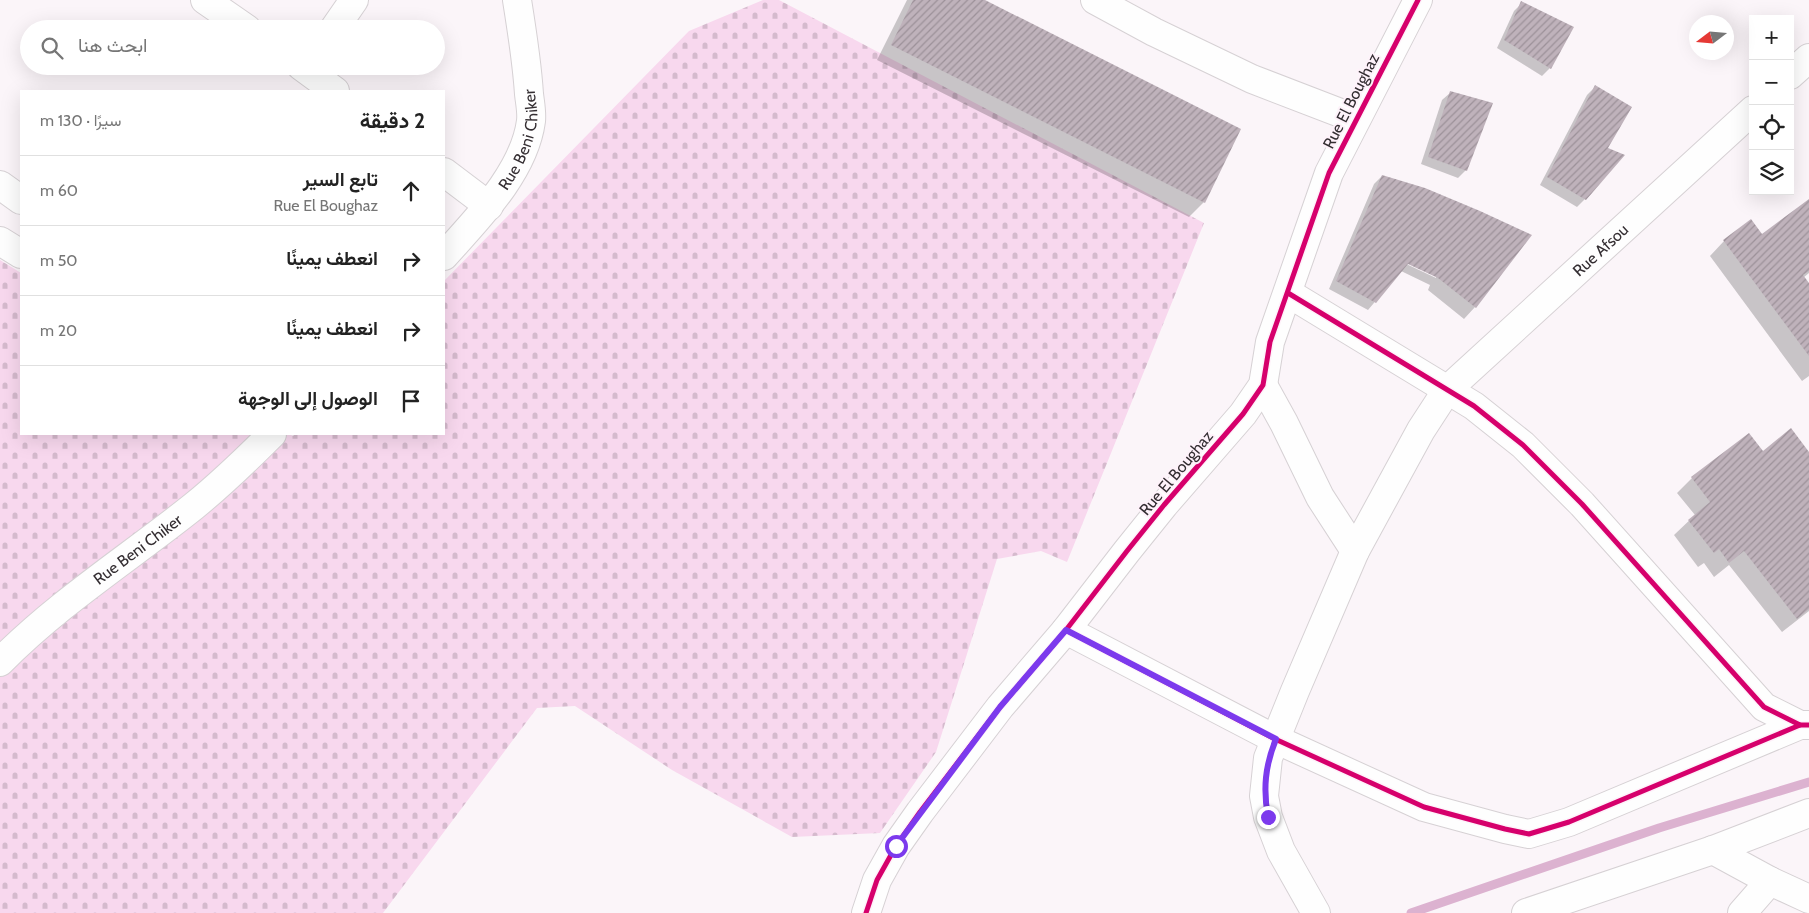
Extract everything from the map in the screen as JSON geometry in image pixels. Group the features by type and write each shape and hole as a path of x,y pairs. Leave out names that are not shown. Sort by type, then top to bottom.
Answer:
{"street":[{"path":"205,0 234,20"},
{"path":"340,20 354,0"},
{"name":"Rue Beni Chiker","path":"445,255 489,206 517,161 524,145 531,120 528,74 517,0"},
{"path":"1095,0 1154,32 1252,79 1356,119"},
{"name":"Rue El Boughaz","path":"866,913 877,880 896,846 1000,707 1066,630 1127,551 1243,414 1264,385 1270,342 1329,173 1356,119 1407,4"},
{"path":"1794,72 1809,58"},
{"path":"315,75 334,90"},
{"name":"Rue Afsou","path":"1316,913 1281,851 1268,817 1264,796 1268,758 1355,551 1420,430 1447,390 1749,114"},
{"path":"445,173 489,206"},
{"path":"0,185 20,199"},
{"path":"0,241 20,253"},
{"path":"1288,293 1474,406 1523,445 1582,504 1764,707 1780,716 1804,725"},
{"path":"1264,385 1320,497 1355,551"},
{"name":"Rue Beni Chiker","path":"0,662 19,642 66,604 195,505 271,435"},
{"path":"1066,630 1276,739 1424,807 1529,834 1569,822 1804,725"},
{"path":"1526,913 1713,850 1809,813"},
{"path":"1713,850 1809,900"},
{"path":"1742,913 1770,881"}],"green space":[{"path":"763,0 779,0 1204,223 1067,562 1041,551 997,559 936,752 880,833 792,837 672,770 575,706 537,708 383,913 0,913 0,260 20,272 20,435 445,435 445,280 689,31"}],"building":[{"path":"913,0 985,0 1241,129 1205,203 891,45"},
{"path":"1521,1 1574,27 1551,69 1504,40"},
{"path":"1595,85 1632,107 1608,148 1625,155 1586,200 1547,177"},
{"path":"1450,91 1493,103 1467,171 1428,157"},
{"path":"1382,175 1425,188 1532,235 1476,308 1438,278 1408,264 1376,303 1336,281"},
{"path":"1809,199 1809,271 1803,275 1809,283 1809,356 1723,240 1751,219 1762,234"},
{"path":"1791,428 1809,452 1809,609 1797,619 1744,551 1729,563 1719,549 1714,553 1688,520 1710,502 1691,477 1749,433 1763,451"}],"waterway":[{"path":"1411,913 1659,828 1809,782"}],"cycle path":[{"path":"866,913 877,880 896,846 920,812 1000,707 1066,630 1164,505 1243,414 1263,385 1270,342 1329,173 1418,0"},
{"path":"1288,293 1474,406 1523,445 1582,504 1764,707 1800,725 1809,725"},
{"path":"1066,630 1275,739 1424,807 1529,834 1569,822 1800,725"}],"route":[{"path":"896,846 1000,707 1066,630 1276,739 1268,758 1264,796 1268,817"}]}
